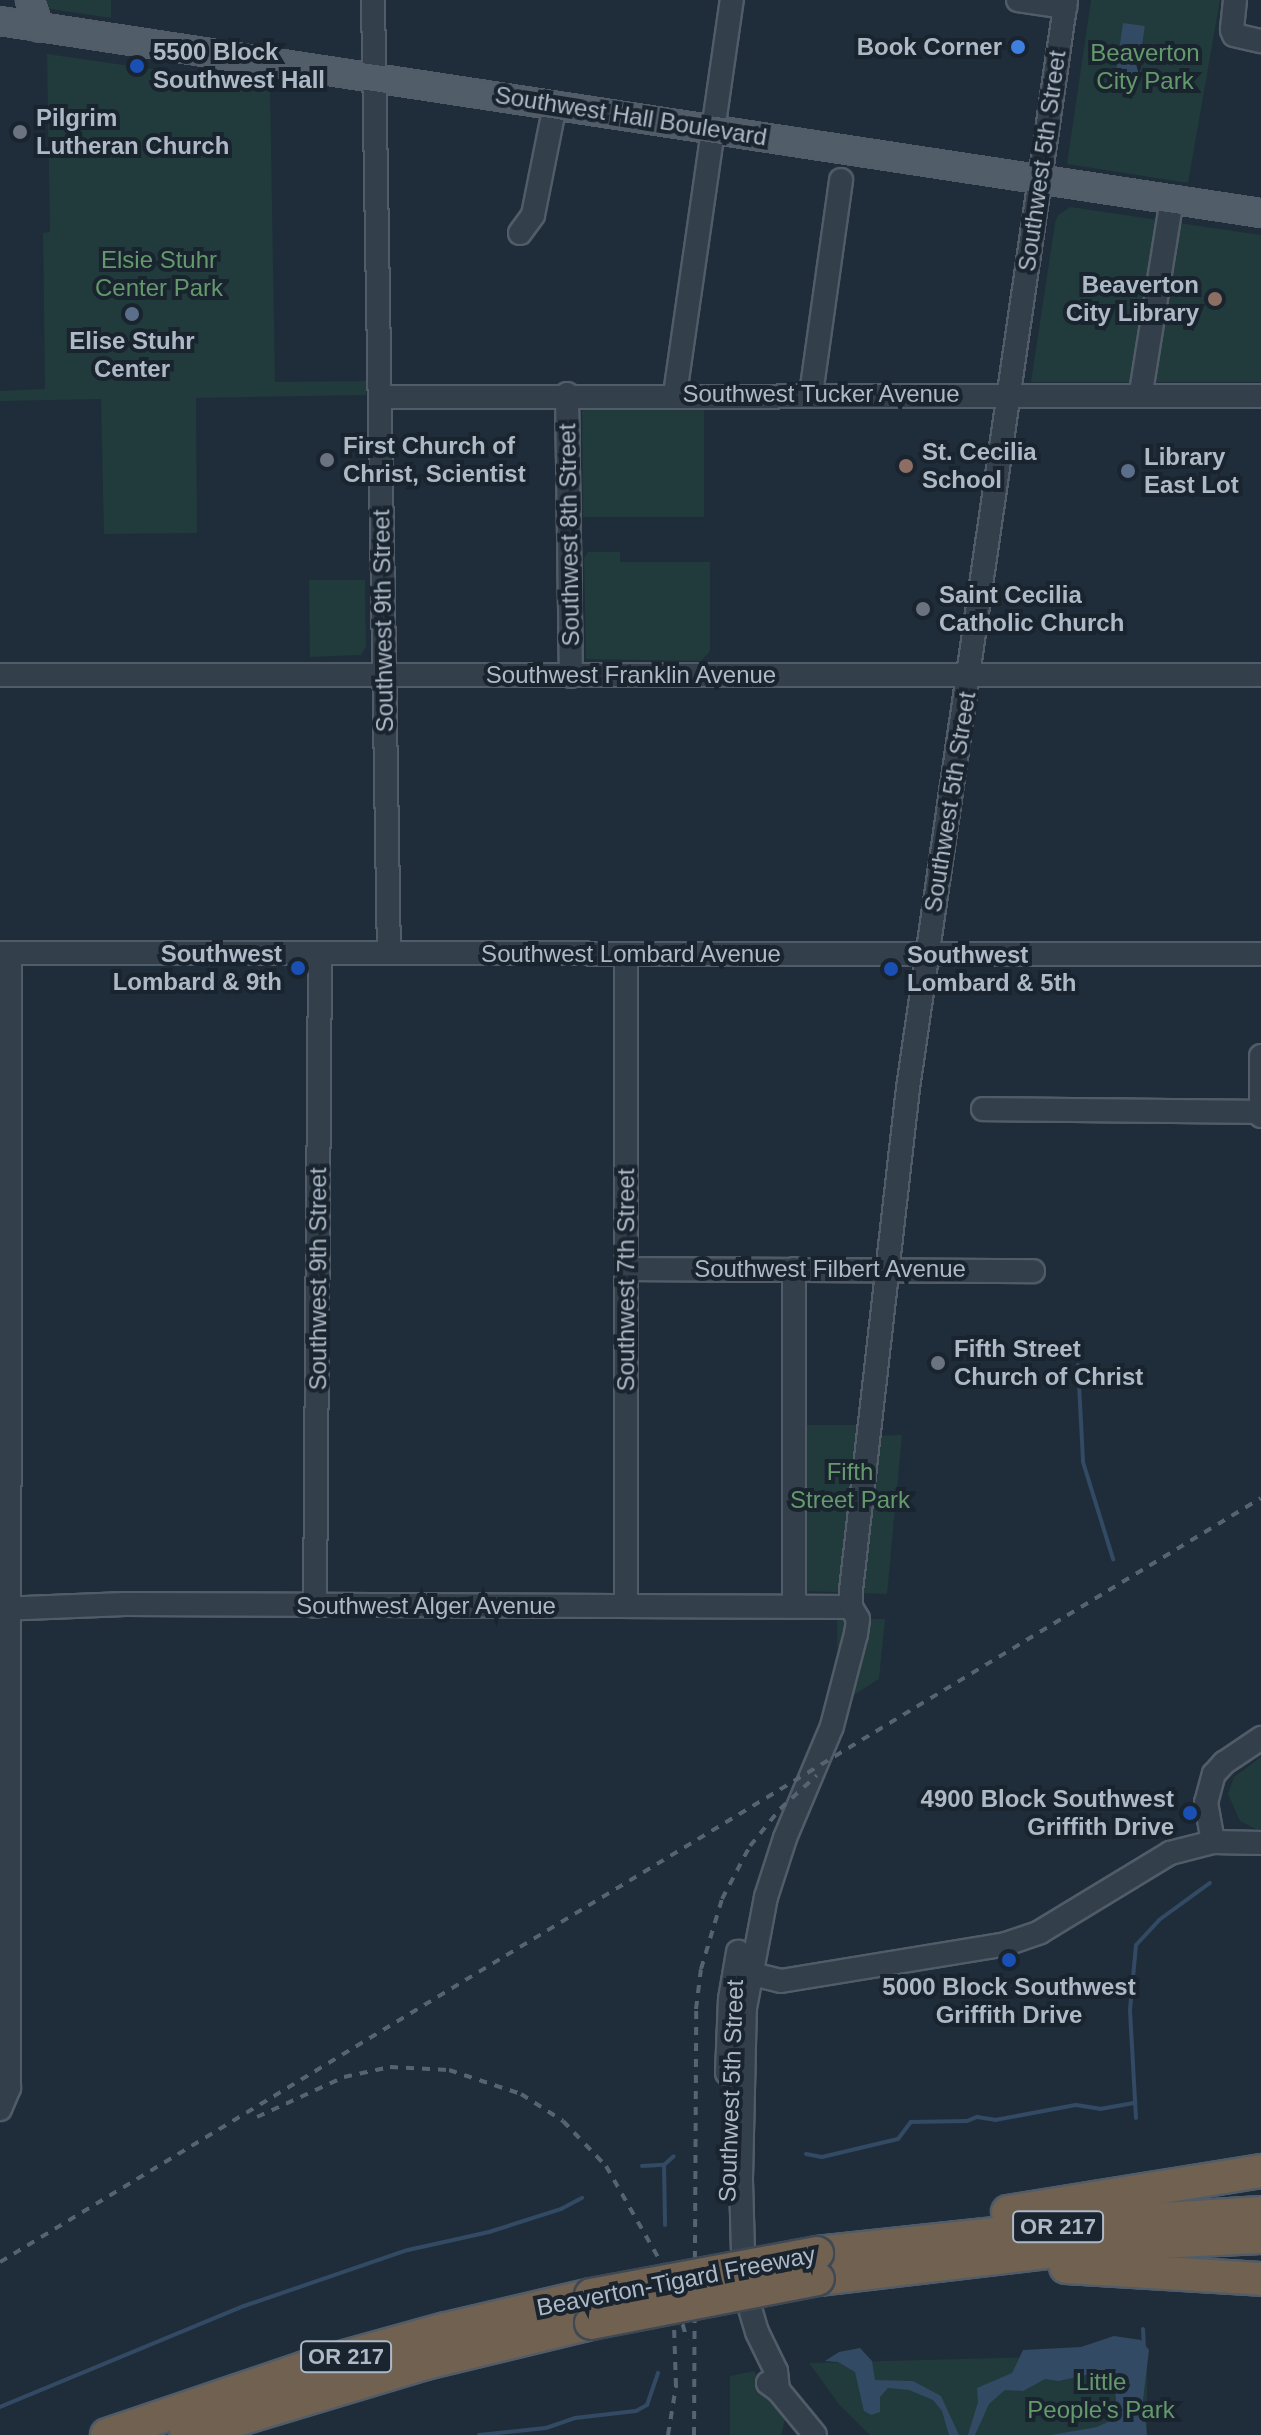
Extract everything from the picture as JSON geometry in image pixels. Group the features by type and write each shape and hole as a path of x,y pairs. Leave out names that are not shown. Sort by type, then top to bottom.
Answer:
{"highway":[{"path":"856,2247 895,2232 1261,2171"},
{"name":"Beaverton-Tigard Freeway","path":"818,2266 856,2247 1100,2223 1261,2213"},
{"name":"Beaverton-Tigard Freeway","path":"107,2435 305,2368 818,2266 1009,2255 1115,2244 1261,2237"},
{"path":"1009,2255 1037,2267 1129,2268 1261,2279"},
{"name":"Beaverton-Tigard Freeway","path":"186,2435 426,2363 591,2309"}],"main road":[{"path":"30,0 39,28"},
{"name":"Southwest Hall Boulevard","path":"0,21 1261,213"}],"street":[{"name":"Southwest 9th Street","path":"373,0 389,953"},
{"path":"675,394 732,0"},
{"path":"1018,0 1065,4"},
{"path":"1235,0 1232,30 1250,40"},
{"name":"Southwest 5th Street","path":"815,2435 778,2390 763,2380 743,2337 729,2268 727,2044 742,1972 776,1865 840,1701 858,1619 851,1607 887,1269 926,954 1065,4"},
{"path":"520,233 533,215 555,105"},
{"path":"811,394 841,180"},
{"path":"1142,386 1170,211"},
{"name":"Southwest Tucker Avenue","path":"380,397 567,394 1261,396"},
{"name":"Southwest 8th Street","path":"567,394 571,676"},
{"name":"Southwest Franklin Avenue","path":"0,675 1261,675"},
{"path":"0,2109 9,2088 5,953"},
{"name":"Southwest Lombard Avenue","path":"5,953 1261,954"},
{"name":"Southwest 9th Street","path":"315,1606 320,953"},
{"name":"Southwest 7th Street","path":"626,954 626,1606"},
{"path":"983,1109 1261,1113 1261,1056"},
{"name":"Southwest Filbert Avenue","path":"626,1269 1033,1271"},
{"path":"794,1269 794,1606"},
{"name":"Southwest Alger Avenue","path":"5,1609 125,1604 851,1607"},
{"path":"1213,1842 1206,1803 1214,1774 1224,1763 1261,1738"},
{"path":"742,1972 781,1981 1006,1944 1040,1932 1170,1853 1213,1842 1261,1843"}],"green space":[{"path":"30,0 111,0 111,18 16,4"},
{"name":"Beaverton City Park","path":"1091,0 1220,0 1188,183 1067,164"},
{"name":"Elsie Stuhr Center Park","path":"47,54 270,86 275,382 366,381 366,395 196,398 197,533 104,534 101,399 0,401 0,391 45,389 43,233 50,232"},
{"path":"1070,207 1261,235 1261,382 1031,382 1055,223 1058,215"},
{"path":"586,408 704,409 704,517 583,517 582,411"},
{"path":"588,552 620,552 620,562 710,562 710,651 701,661 586,659 584,558"},
{"path":"309,580 365,580 366,646 361,655 310,657"},
{"name":"Fifth Street Park","path":"803,1425 857,1425 856,1436 902,1435 887,1594 803,1591"},
{"path":"837,1619 885,1619 879,1679 838,1705"},
{"path":"1261,1757 1261,1832 1240,1821 1228,1794 1234,1777"},
{"name":"Little People's Park","path":"1147,2354 1147,2435 870,2435 838,2403 809,2363"},
{"path":"754,2371 785,2420 781,2435 730,2435 730,2376"}],"water":[{"path":"1123,23 1145,26 1138,77 1116,74"},
{"path":"1114,2336 1141,2340 1149,2350 1143,2400 1147,2435 1051,2435 1097,2427 1112,2420 1116,2399 1114,2382 1106,2374 1095,2373 1059,2381 1045,2379 1023,2391 1005,2390 989,2404 975,2435 968,2435 978,2402 977,2388 1012,2373 1023,2350 1081,2347"},
{"path":"860,2348 872,2361 875,2380 913,2381 941,2396 959,2435 949,2435 942,2411 933,2400 909,2390 888,2388 880,2397 880,2412 871,2415 864,2411 855,2372 838,2362 825,2361 839,2352"}],"waterway":[{"path":"1078,1365 1083,1462 1113,1559"},
{"path":"1136,2118 1130,2010 1136,1945 1159,1920 1210,1883"},
{"path":"806,2154 822,2157 898,2139 911,2122 967,2121 977,2117 995,2120 1076,2105 1100,2109 1135,2103"},
{"path":"642,2166 664,2165 674,2156"},
{"path":"664,2165 665,2225"},
{"path":"0,2407 244,2306 408,2250 489,2232 561,2209 582,2198"},
{"path":"1143,2329 1144,2346"},
{"path":"479,2435 546,2428 575,2418 636,2411 647,2405 658,2373"}],"railway":[{"path":"0,2262 1261,1498"},
{"path":"694,2435 696,2009 701,1969 722,1899 750,1846 780,1809 817,1775"},
{"path":"257,2117 344,2077 390,2067 449,2070 521,2094 563,2121 606,2166 670,2278 687,2340"},
{"path":"668,2435 676,2386 674,2325"}],"place":[{"name":"Book Corner","path":"1018,47"},
{"name":"5500 Block Southwest Hall","path":"137,66"},
{"name":"Pilgrim Lutheran Church","path":"20,132"},
{"name":"Beaverton City Library","path":"1215,299"},
{"name":"Elise Stuhr Center","path":"132,314"},
{"name":"First Church of Christ, Scientist","path":"327,460"},
{"name":"St. Cecilia School","path":"906,466"},
{"name":"Library East Lot","path":"1128,471"},
{"name":"Saint Cecilia Catholic Church","path":"923,609"},
{"name":"Southwest Lombard & 9th","path":"298,968"},
{"name":"Southwest Lombard & 5th","path":"891,969"},
{"name":"Fifth Street Church of Christ","path":"938,1363"},
{"name":"4900 Block Southwest Griffith Drive","path":"1190,1813"},
{"name":"5000 Block Southwest Griffith Drive","path":"1009,1960"}]}
